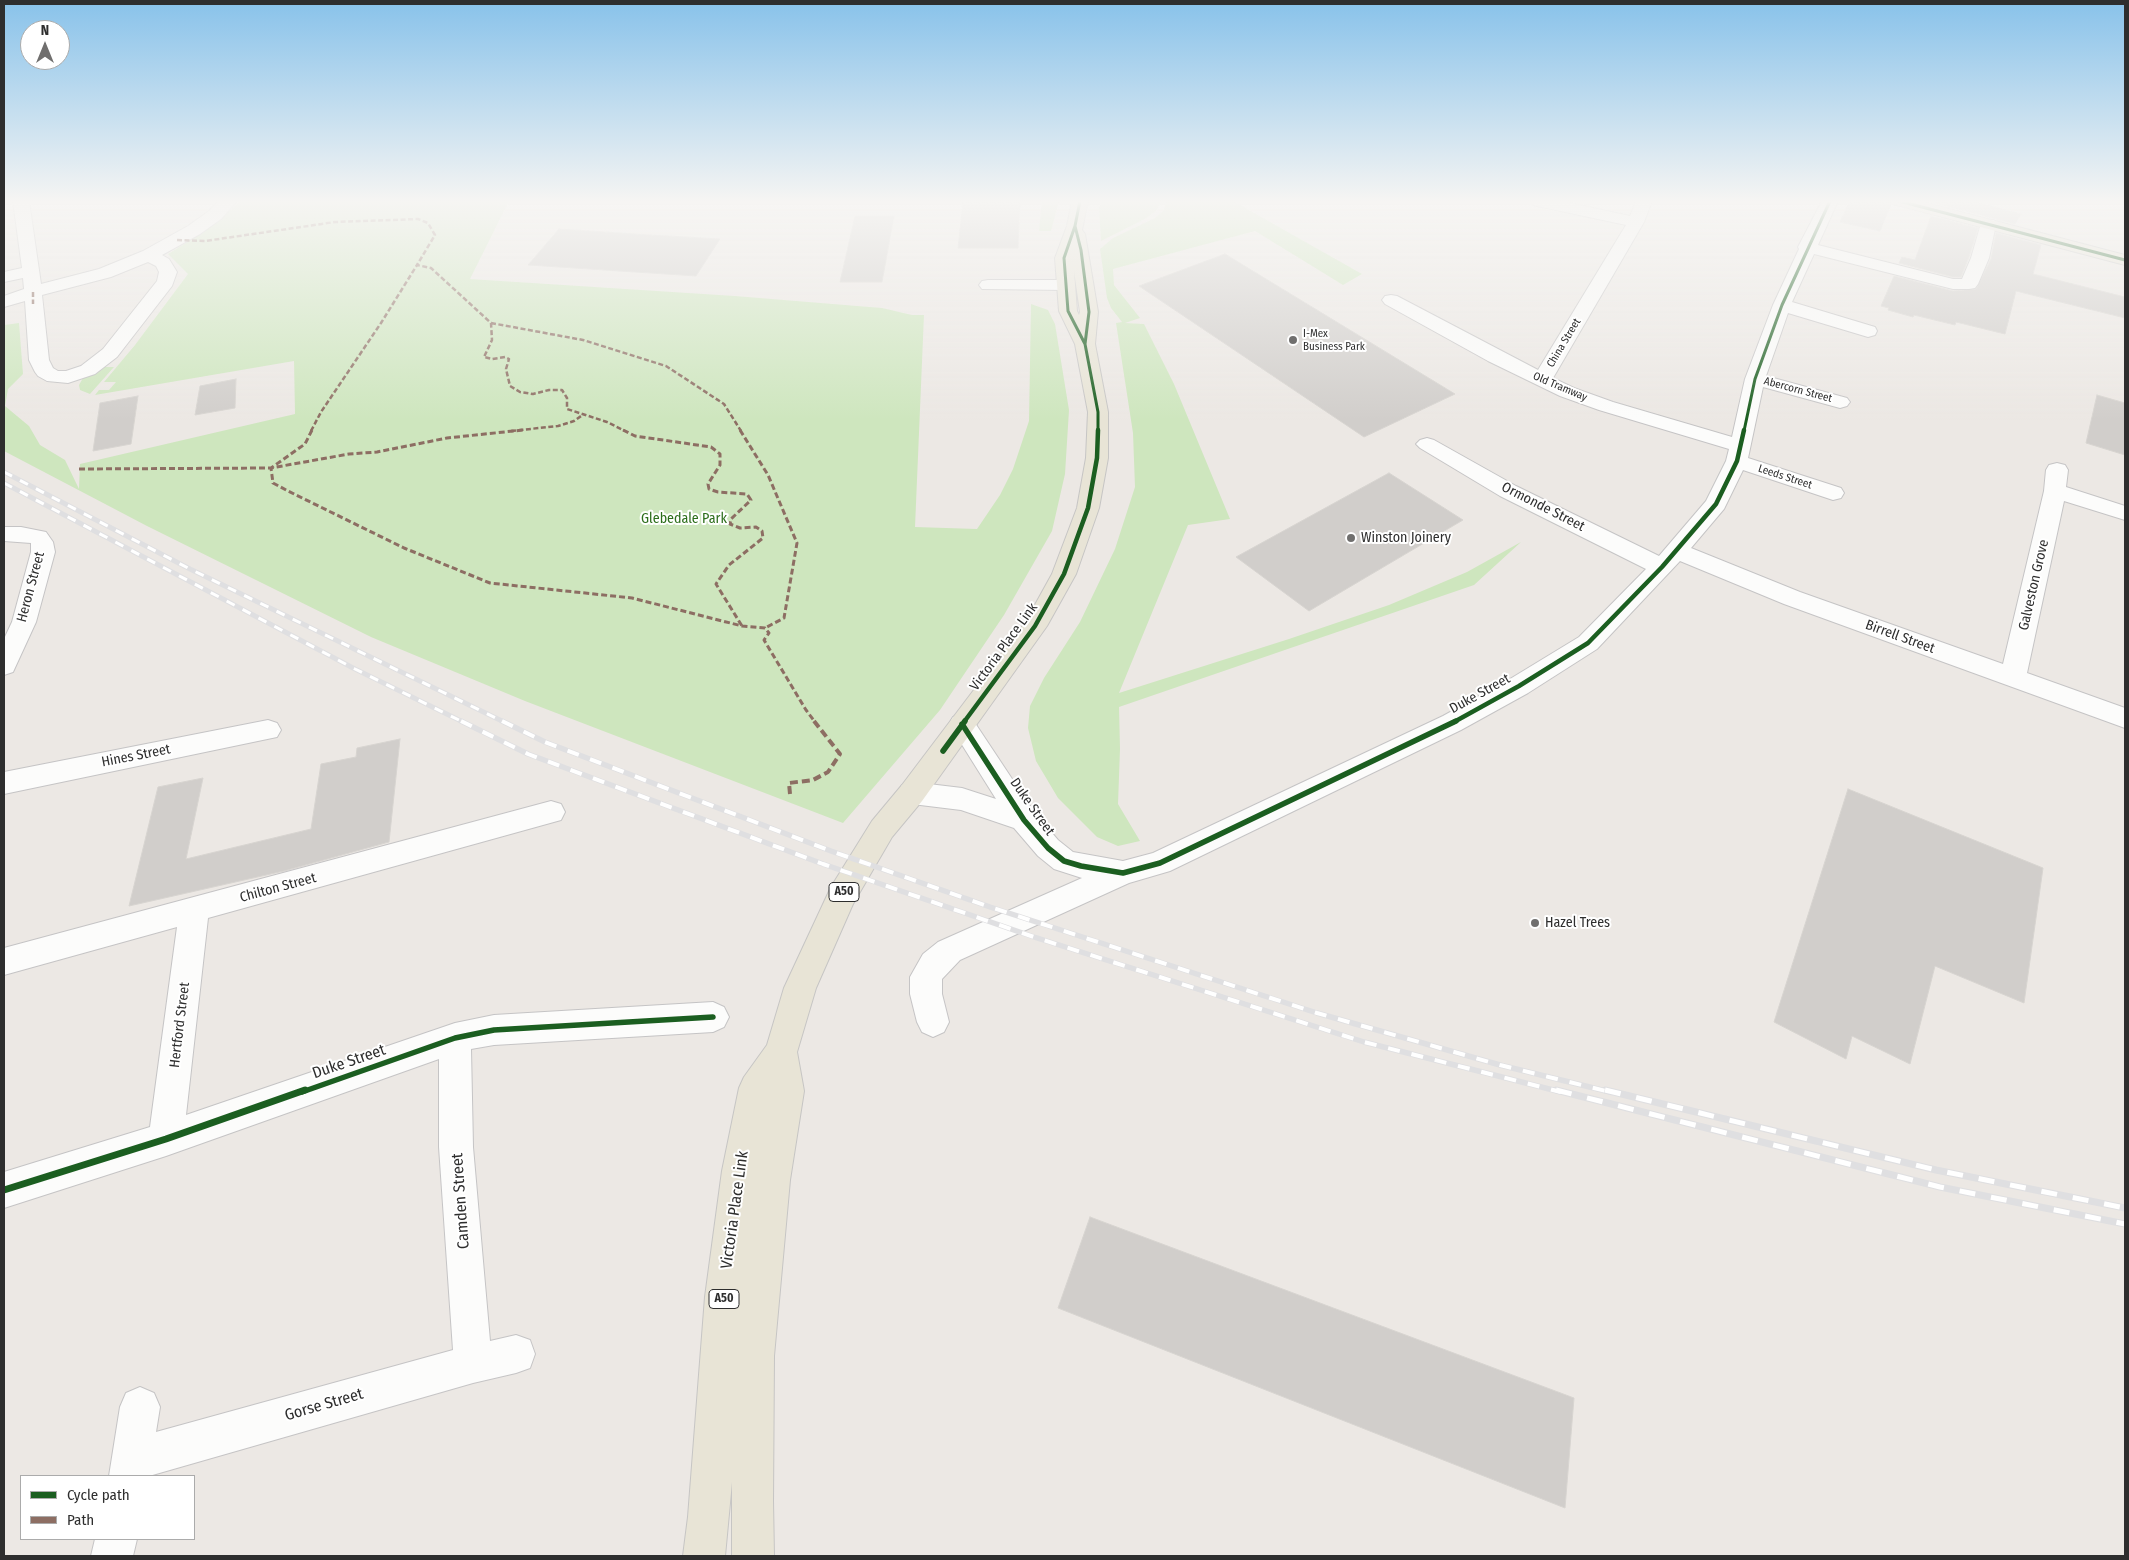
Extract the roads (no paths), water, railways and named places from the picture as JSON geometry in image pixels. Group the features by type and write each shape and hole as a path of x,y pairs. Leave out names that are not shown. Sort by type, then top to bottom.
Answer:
{"main road":[{"name":"Victoria Place Link","path":"704,1556 709,1517 724,1297 740,1171 756,1088 781,1052 800,988 842,896 882,829 912,793 1036,626 1064,574 1078,540 1090,500 1097,458 1098,412 1085,344 1068,311 1065,274"},
{"name":"Victoria Place Link","path":"1084,274 1089,312 1085,344"},
{"name":"Victoria Place Link","path":"753,1556 752,1501 755,1356 772,1180 786,1091 781,1052"}],"street":[{"path":"4,277 18,274"},
{"path":"30,274 20,309 38,360 45,372 54,377 68,378 88,370 110,353 166,282 168,274"},
{"path":"20,309 86,278 100,274"},
{"name":"China Street","path":"1542,380 1605,274"},
{"name":"Duke Street","path":"933,1022 926,994 926,977 934,964 949,951 1123,873 1160,863 1452,722 1519,686 1588,643 1669,559 1716,504 1739,454 1756,379 1782,305 1796,274"},
{"path":"1913,274 1953,284 1969,284 1973,274"},
{"path":"988,285 1065,285"},
{"name":"Old Tramway","path":"1391,300 1494,357 1542,380 1606,406 1739,454"},
{"path":"1782,305 1868,331"},
{"name":"Abercorn Street","path":"1756,379 1840,402"},
{"name":"Ormonde Street","path":"1427,444 1508,491 1669,559"},
{"name":"Leeds Street","path":"1739,454 1833,493"},
{"name":"Galveston Grove","path":"2013,678 2056,480 2125,513"},
{"name":"Heron Street","path":"4,534 38,537 42,542 43,552 24,622 4,666"},
{"name":"Birrell Street","path":"1669,559 1792,598 2125,718"},
{"name":"Duke Street","path":"962,724 1024,820 1048,848 1064,862 1123,873"},
{"name":"Hines Street","path":"4,783 268,730"},
{"name":"Duke Street","path":"912,793 962,799 1024,820"},
{"name":"Chilton Street","path":"4,961 194,911 552,812"},
{"name":"Hertford Street","path":"166,1140 194,911"},
{"name":"Duke Street","path":"4,1190 166,1140 455,1038 494,1030 713,1018"},
{"name":"Camden Street","path":"455,1038 456,1147 473,1364"},
{"name":"Gorse Street","path":"131,1467 473,1364 516,1354"},
{"path":"131,1467 140,1407"},
{"path":"112,1556 116,1540"}],"railway":[{"path":"4,472 190,569 504,722"},
{"path":"4,483 355,669 463,722"},
{"path":"461,721 528,754 823,864 1034,937 1364,1042 1561,1092"},
{"path":"502,721 545,742 831,851 990,907 1317,1013 1500,1065 1610,1092"},
{"path":"1556,1090 1940,1187 2125,1224"},
{"path":"1605,1090 1936,1170 2125,1208"}],"place":[{"name":"I-Mex Business Park","path":"1293,340"},
{"name":"Winston Joinery","path":"1351,538"},
{"name":"Hazel Trees","path":"1535,923"}],"park label":[{"name":"Glebedale Park","path":"684,519"}]}
